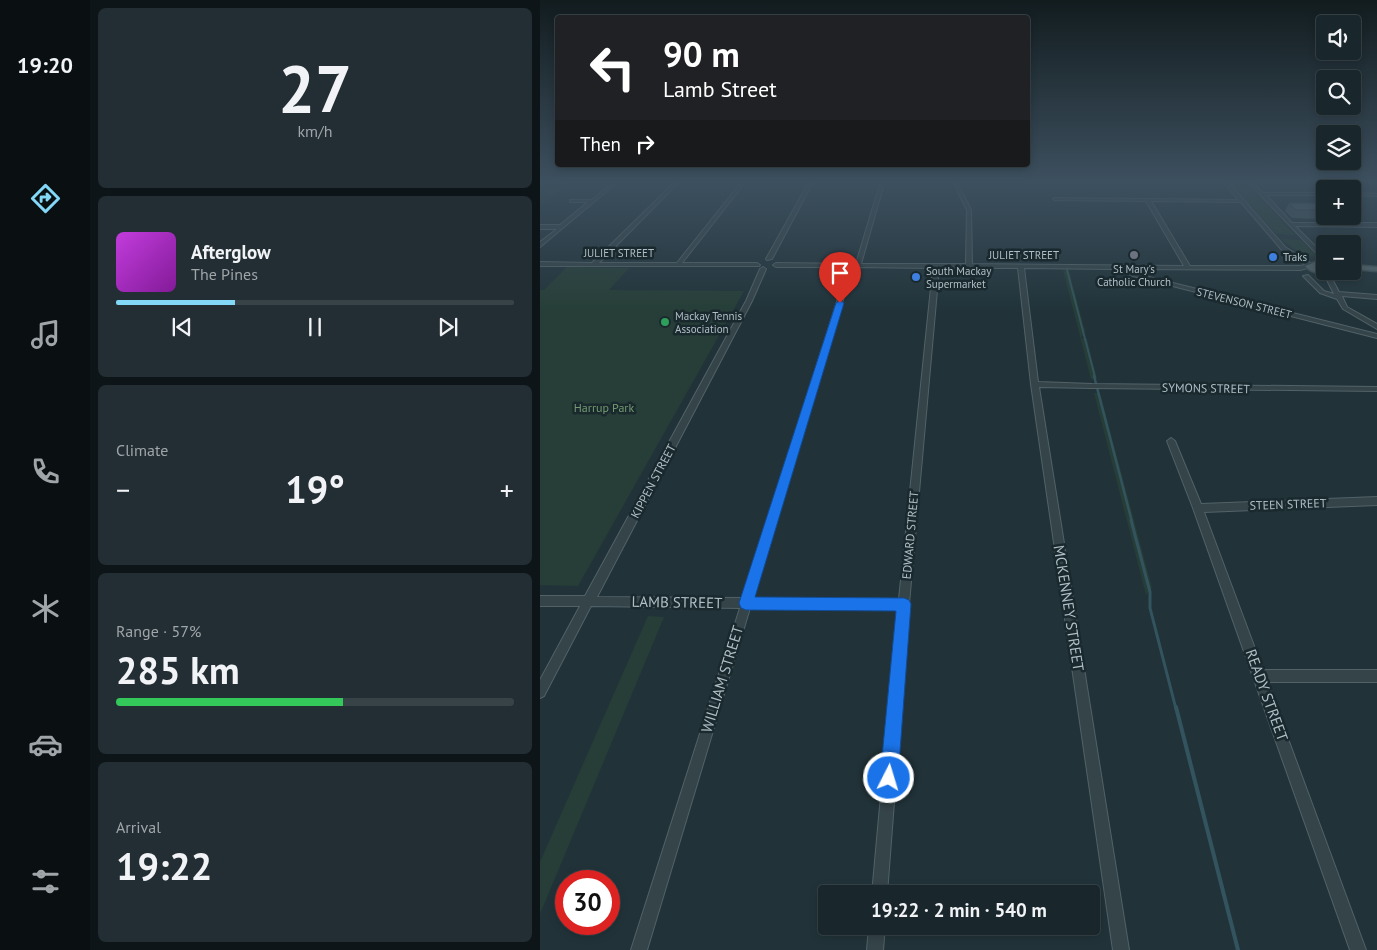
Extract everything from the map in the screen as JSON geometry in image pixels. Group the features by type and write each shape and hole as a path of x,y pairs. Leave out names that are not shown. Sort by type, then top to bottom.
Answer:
{"main road":[{"path":"1309,265 1312,270 1316,269"},
{"path":"1361,269 1377,269"}],"street":[{"path":"540,245 565,224"},
{"path":"594,264 634,224"},
{"path":"678,265 710,224"},
{"path":"769,259 788,224"},
{"name":"WILLIAM STREET","path":"639,950 746,603 868,224"},
{"path":"969,224 970,266"},
{"path":"1162,224 1187,266"},
{"path":"1263,224 1288,252 1309,265"},
{"path":"1291,224 1316,258"},
{"path":"1320,224 1377,225"},
{"path":"540,227 562,227"},
{"path":"1280,244 1316,263"},
{"path":"760,267 762,260 769,259 777,261 776,265"},
{"name":"JULIET STREET","path":"540,264 760,267 776,265 1316,267"},
{"name":"JULIET STREET","path":"1273,267 1302,268 1309,265"},
{"name":"EDWARD STREET","path":"881,885 904,604 936,266"},
{"name":"MCKENNEY STREET","path":"1021,266 1036,384 1121,950"},
{"name":"STEVENSON STREET","path":"1111,266 1134,275 1377,336"},
{"path":"1128,266 1128,272 1134,275"},
{"name":"KIPPEN STREET","path":"540,692 749,301 760,267"},
{"path":"1306,276 1322,292 1377,297"},
{"path":"1330,280 1345,308 1376,327"},
{"path":"1363,296 1377,305"},
{"name":"STEVENSON STREET","path":"1354,330 1368,330 1376,327"},
{"name":"SYMONS STREET","path":"1036,384 1377,389"},
{"name":"READY STREET","path":"1171,441 1198,508 1260,676 1358,950"},
{"name":"STEEN STREET","path":"1198,508 1377,501"},
{"name":"LAMB STREET","path":"540,601 904,604"},
{"path":"1260,676 1377,676"},
{"path":"875,950 876,935"}],"green space":[{"path":"1267,224 1285,224 1295,235 1276,234"},
{"path":"1281,240 1301,240 1316,254 1316,257 1298,252"},
{"name":"Harrup Park","path":"567,267 629,268 609,290 744,291 578,586 540,585 540,290 544,290"},
{"path":"1063,270 1069,270 1085,331 1081,338 1087,339 1097,379 1091,379"},
{"path":"1094,393 1100,393 1152,588 1146,595"},
{"path":"648,616 664,617 558,870 555,870 555,878 540,914 540,862"}],"waterway":[{"path":"1067,270 1095,377"},
{"path":"1094,376 1132,522"},
{"path":"1131,520 1150,592 1150,608 1176,709"},
{"path":"1176,707 1238,950"}],"place":[{"name":"St Mary's Catholic Church","path":"1134,255"},
{"name":"Traks","path":"1273,257"},
{"name":"South Mackay Supermarket","path":"916,277"},
{"name":"Mackay Tennis Association","path":"665,322"}],"route":[{"path":"840,303 746,603 904,604 889,778"}]}
